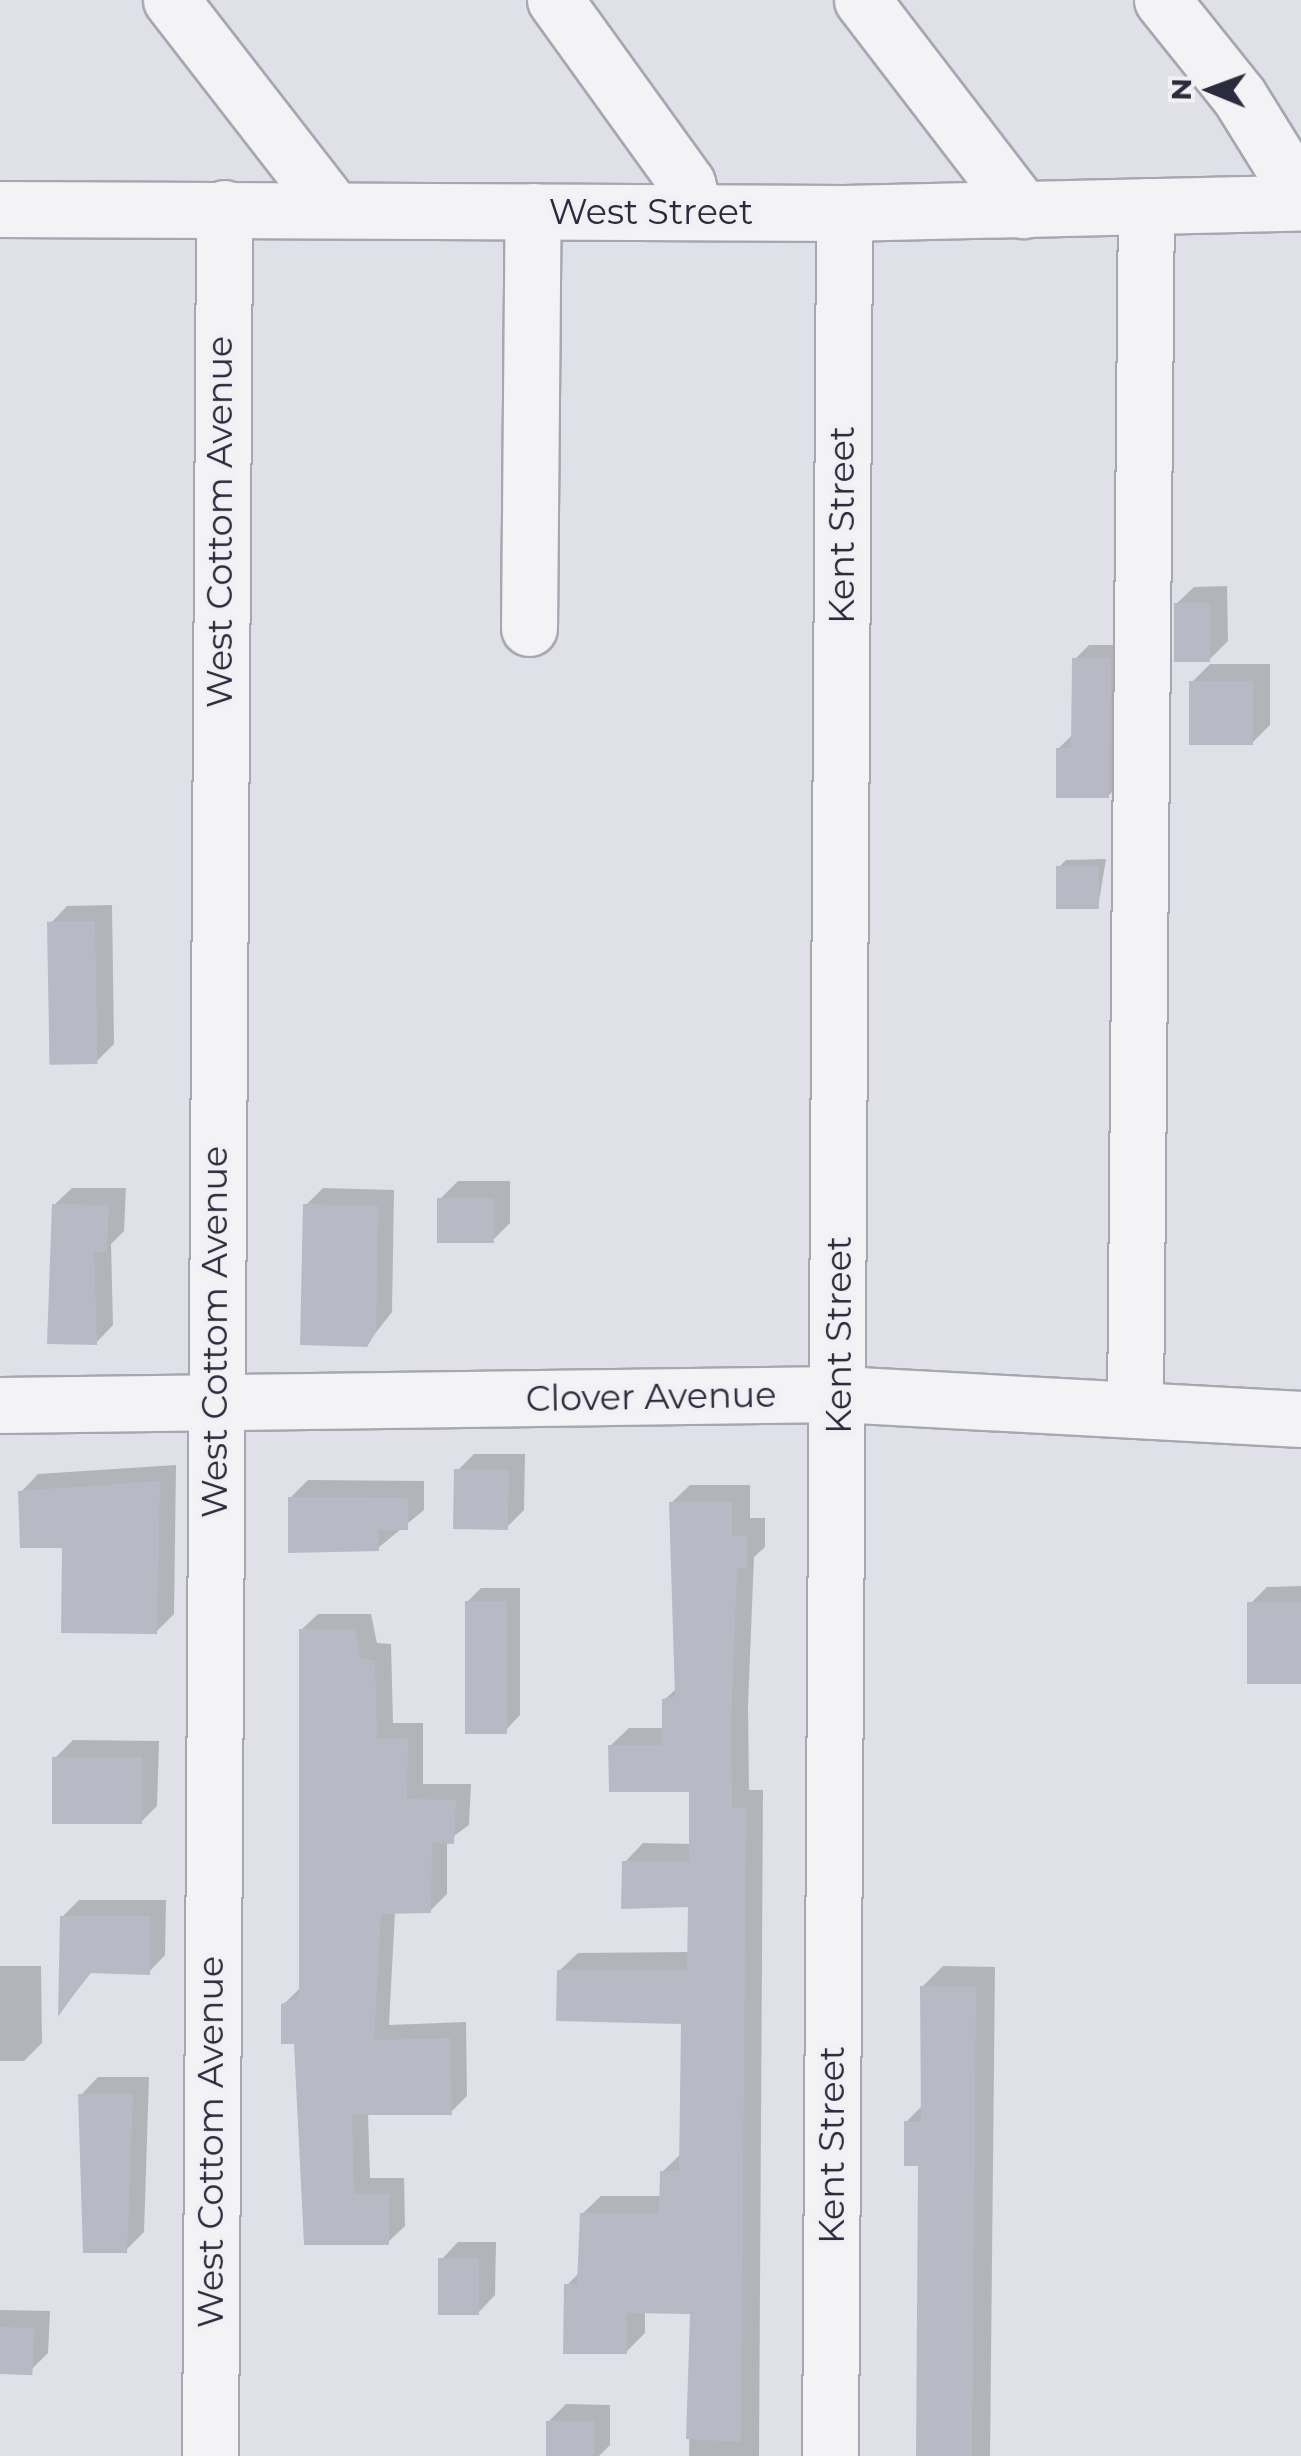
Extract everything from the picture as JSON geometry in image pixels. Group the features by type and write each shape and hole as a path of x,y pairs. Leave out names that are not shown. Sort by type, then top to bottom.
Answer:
{"street":[{"path":"171,0 333,209"},
{"path":"556,0 687,183 694,212"},
{"path":"862,0 1023,210"},
{"path":"1162,0 1239,96 1301,199"},
{"name":"West Street","path":"0,209 844,214 1301,199"},
{"path":"1135,1410 1146,206"},
{"name":"West Cottom Avenue","path":"210,2456 224,208"},
{"path":"530,628 532,211"},
{"name":"Kent Street","path":"830,2456 844,214"},
{"name":"Clover Avenue","path":"0,1405 839,1394 1301,1419"}],"building":[{"path":"1174,603 1210,603 1210,662 1174,662"},
{"path":"1072,658 1111,658 1109,798 1056,798 1056,748 1071,748"},
{"path":"1189,681 1253,681 1253,745 1189,745"},
{"path":"1056,866 1099,866 1099,909 1056,909"},
{"path":"95,921 97,1064 50,1065 47,922"},
{"path":"437,1198 494,1198 494,1243 437,1243"},
{"path":"52,1204 109,1205 107,1252 94,1252 97,1345 47,1344"},
{"path":"303,1204 378,1206 376,1332 367,1347 300,1345"},
{"path":"454,1469 509,1470 508,1530 453,1529"},
{"path":"160,1481 157,1634 61,1633 62,1548 20,1548 18,1491"},
{"path":"288,1497 408,1498 408,1530 378,1530 379,1551 288,1553"},
{"path":"669,1502 732,1502 732,1536 747,1536 747,1568 737,1568 731,1725 732,1808 746,1808 741,2442 686,2439 690,2314 627,2313 627,2354 563,2354 564,2284 577,2284 580,2213 659,2213 660,2171 679,2171 681,2024 556,2021 557,1970 687,1970 688,1907 621,1909 622,1861 689,1861 689,1792 609,1792 608,1745 662,1745 662,1699 675,1697"},
{"path":"465,1601 507,1601 507,1734 465,1734"},
{"path":"1247,1602 1301,1602 1301,1684 1247,1684"},
{"path":"299,1629 355,1630 361,1659 375,1660 377,1739 408,1738 407,1799 456,1800 454,1844 432,1843 431,1913 381,1914 374,2040 450,2038 452,2115 352,2115 354,2194 389,2194 389,2245 304,2245 294,2044 281,2044 281,2004 299,1997"},
{"path":"52,1757 142,1757 142,1824 52,1824"},
{"path":"60,1916 150,1916 150,1975 89,1973 58,2017"},
{"path":"920,1986 976,1987 972,2456 916,2456 918,2166 904,2166 904,2121 921,2122"},
{"path":"78,2094 133,2094 127,2253 83,2253"},
{"path":"438,2258 479,2258 479,2315 438,2315"},
{"path":"0,2327 34,2328 32,2375 0,2374"},
{"path":"546,2421 594,2421 594,2456 546,2456"}]}
